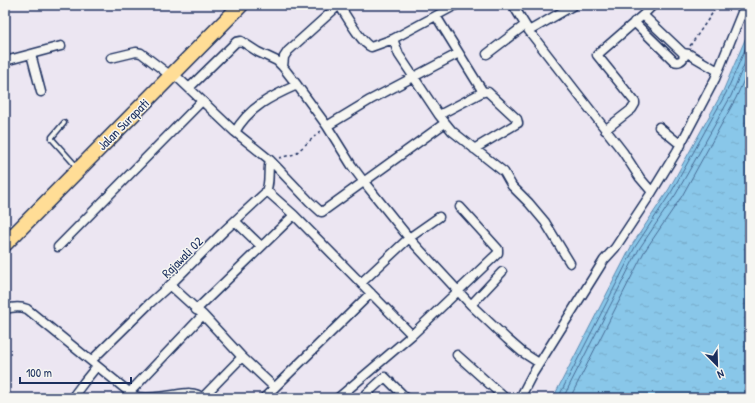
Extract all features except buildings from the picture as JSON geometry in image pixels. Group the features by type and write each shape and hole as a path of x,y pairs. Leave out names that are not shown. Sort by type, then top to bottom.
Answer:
{"highway":[{"name":"Jalan Surapati","path":"5,244 241,5"}],"street":[{"path":"283,67 284,57 288,51 339,5 363,41 369,47 373,47 393,39 456,5"},
{"path":"513,5 527,28 652,192"},
{"path":"488,54 527,28 574,5"},
{"path":"605,130 632,109 635,102 597,56 653,5"},
{"path":"520,398 539,363 604,260 615,248 652,192 681,144 715,79 745,5"},
{"path":"643,15 684,53 689,54 718,71"},
{"path":"436,16 483,92"},
{"path":"634,22 674,61 681,61 684,57 684,53"},
{"path":"393,39 399,55 439,115 452,131 504,172 512,186 545,222 570,263"},
{"path":"189,88 236,42 241,41 258,52 277,61 298,85 327,126 352,166 409,238 471,305 522,352 539,363"},
{"path":"5,61 61,46"},
{"path":"111,58 141,52 189,88 234,132 270,160 321,212 446,123"},
{"path":"327,126 413,76 459,53"},
{"path":"31,54 41,92"},
{"path":"234,132 251,111 263,102 298,85"},
{"path":"439,115 483,92 488,92 517,119 518,122 474,149"},
{"path":"58,247 202,101"},
{"path":"659,127 681,144"},
{"path":"270,160 267,191 294,215 412,335"},
{"name":"Rajawali 02","path":"72,398 84,382 94,364 149,304 267,191"},
{"path":"338,398 412,335 498,253 498,249 460,206"},
{"path":"129,393 260,246 294,215"},
{"path":"361,283 409,238 439,217"},
{"path":"235,221 260,246"},
{"path":"471,305 502,272"},
{"path":"170,285 200,312 242,357 274,387"},
{"path":"264,398 371,293"},
{"path":"5,310 18,307 28,309 129,393 139,398 167,397 188,393 203,397 242,357"},
{"path":"457,355 505,398"},
{"path":"362,398 385,377 406,398"}],"lane":[{"path":"64,123 52,139 79,169"}],"path":[{"path":"684,53 718,5"},
{"path":"270,160 295,154 327,126"}],"water":[{"path":"750,28 750,398 553,398 632,245 669,189 723,91"}]}
